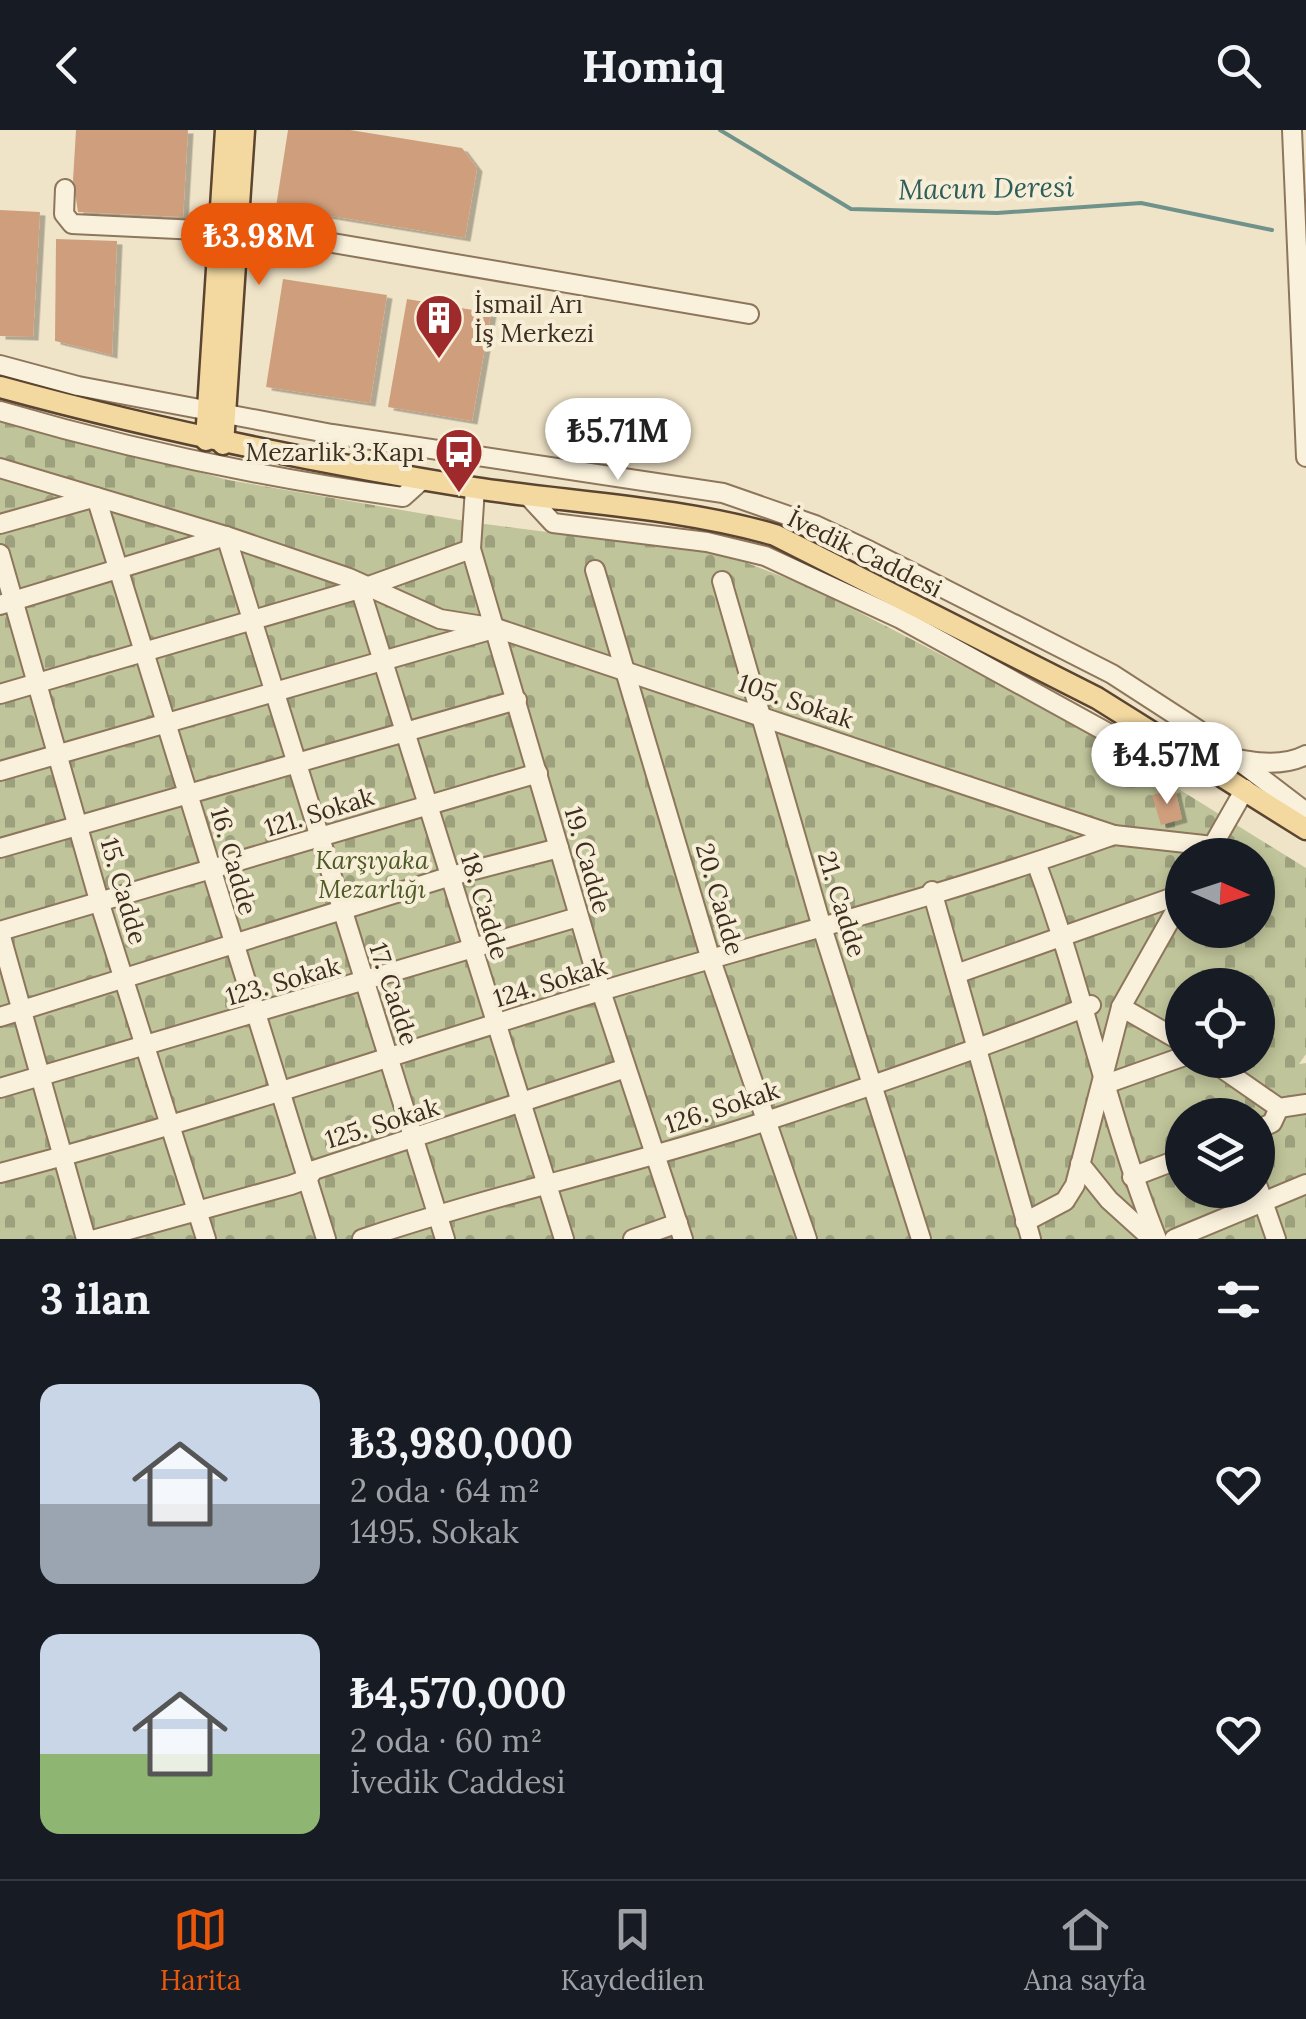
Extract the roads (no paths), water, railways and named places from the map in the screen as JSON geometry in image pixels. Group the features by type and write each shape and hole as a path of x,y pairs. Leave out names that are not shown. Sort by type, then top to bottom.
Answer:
{"main road":[{"path":"226,130 229,231"},
{"path":"214,442 229,231 244,130"},
{"name":"İvedik Caddesi","path":"9,390 214,442 423,480 718,521 775,535 1097,698 1306,830"}],"street":[{"path":"1292,130 1300,188 1306,457"},
{"path":"65,189 64,214 72,224 280,234 749,314"},
{"path":"0,365 216,413 723,493 814,525 1112,674 1233,756 1306,812"},
{"path":"9,390 6,413 204,465 404,497 423,480"},
{"name":"105. Sokak","path":"0,468 226,536 440,619 496,628 1114,836 1165,843"},
{"path":"0,694 363,587 471,548 475,488"},
{"path":"0,524 96,497"},
{"name":"16. Cadde","path":"96,497 326,1239"},
{"path":"7,603 226,536"},
{"name":"17. Cadde","path":"226,536 255,619 294,764 445,1239"},
{"name":"19. Cadde","path":"471,548 600,992 680,1231"},
{"name":"15. Cadde","path":"0,554 7,603 39,682 100,904 148,1044 206,1239"},
{"name":"20. Cadde","path":"595,570 711,960 807,1239"},
{"name":"21. Cadde","path":"722,581 822,924 921,1239"},
{"name":"18. Cadde","path":"363,587 518,1105 564,1239"},
{"path":"0,771 384,664 496,628"},
{"path":"0,848 517,700"},
{"path":"1182,750 1266,763 1288,762 1306,755"},
{"name":"121. Sokak","path":"0,932 538,773"},
{"path":"1217,838 1246,789"},
{"name":"124. Sokak","path":"0,1173 389,1060 822,924 1036,864 1114,836"},
{"path":"0,1017 450,876 560,848"},
{"path":"1036,864 1087,1007 1103,1085 1154,1239"},
{"path":"932,891 1028,1231 1065,1202 1103,1085 1121,1007 1165,927"},
{"path":"956,974 1165,902"},
{"name":"123. Sokak","path":"0,1088 254,1016 578,917"},
{"path":"0,932 86,1239"},
{"name":"126. Sokak","path":"362,1239 873,1086 1087,1007"},
{"path":"1121,1007 1165,1032"},
{"path":"1103,1085 1165,1063"},
{"name":"125. Sokak","path":"96,1239 307,1179 314,1170 626,1068"},
{"path":"1236,1078 1280,1108 1306,1104"},
{"path":"1275,1117 1280,1108"},
{"path":"1080,1164 1109,1200 1154,1239"},
{"path":"1132,1177 1165,1164"},
{"path":"1275,1191 1306,1184"},
{"path":"1174,1239 1233,1208"},
{"path":"1265,1208 1276,1239"},
{"path":"633,1239 680,1231"}],"waterway":[{"name":"Macun Deresi","path":"720,130 851,209 997,213 1141,203 1272,230"}],"place":[{"name":"İsmail Arı İş Merkezi","path":"439,360"},
{"name":"Mezarlık 3.Kapı","path":"459,494"}],"park label":[{"name":"Karşıyaka Mezarlığı","path":"372,874"}]}
